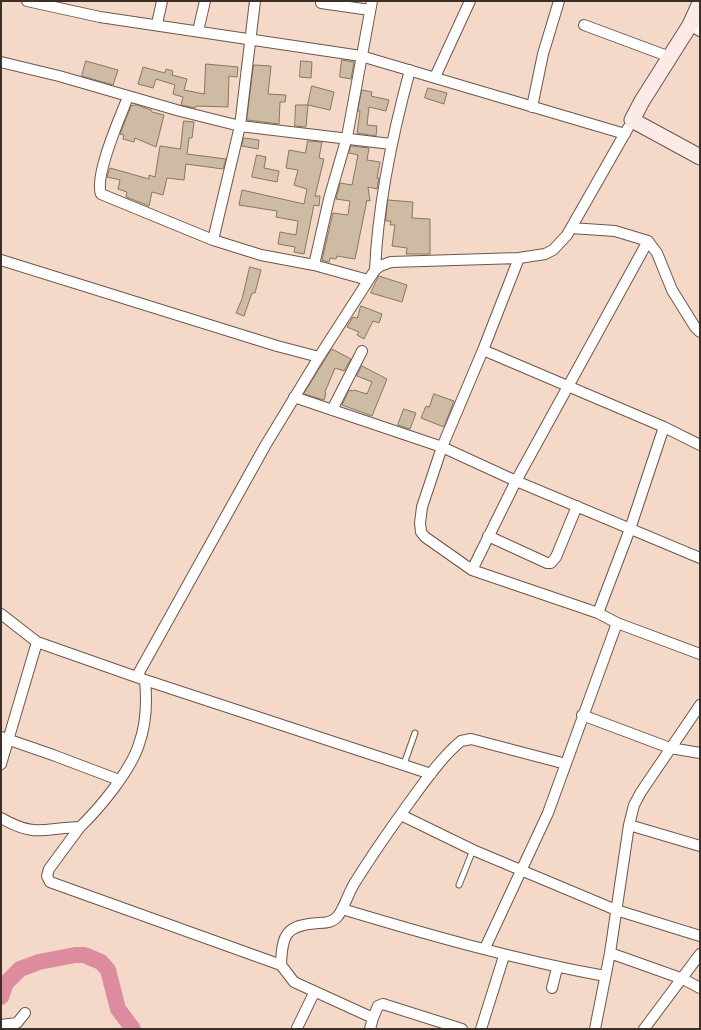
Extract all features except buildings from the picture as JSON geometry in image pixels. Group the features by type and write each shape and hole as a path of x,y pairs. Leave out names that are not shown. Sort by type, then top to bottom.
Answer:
{"street":[{"path":"27,1 87,14 361,56 532,107 628,127 700,157"},
{"path":"157,24 162,1"},
{"path":"198,31 205,1"},
{"path":"213,240 240,126 255,1"},
{"path":"435,77 470,1"},
{"path":"532,107 543,54 559,1"},
{"path":"314,265 329,199 347,137 371,6 320,3"},
{"path":"373,1018 314,993 294,982 281,964 50,882 47,876 49,870 80,827 103,803 136,755 140,744 146,704 141,678 264,446 318,357 375,270 380,266 391,262 519,258 544,254 553,250 571,228 642,101 670,57 695,28 700,3"},
{"path":"584,25 670,57"},
{"path":"1,62 59,76 128,97 240,126 347,137 391,144"},
{"path":"375,270 381,203 391,144 410,70"},
{"path":"128,97 101,171 99,188 101,194 213,240 261,255 314,265 368,280"},
{"path":"571,228 615,231 648,241 657,253 672,290 694,327 700,332"},
{"path":"472,570 516,481 648,241"},
{"path":"519,258 484,350 442,447 422,507 420,522 421,532 425,537 472,570 598,613 617,623 700,654"},
{"path":"1,260 277,346 318,357"},
{"path":"484,350 664,427 700,445"},
{"path":"332,410 362,351"},
{"path":"294,397 442,447 516,481 700,558"},
{"path":"598,613 630,529 664,427"},
{"path":"488,536 547,563 551,563 556,557 577,506"},
{"path":"1,614 37,642 431,774"},
{"path":"485,948 548,813 582,715 617,623"},
{"path":"1,764 4,738 37,642"},
{"path":"595,1029 610,953 629,825 637,798 700,705"},
{"path":"582,715 670,748 700,753"},
{"path":"4,738 119,780"},
{"path":"281,964 282,945 288,932 313,924 331,922 342,909 353,886 385,836 431,774 455,746 464,739 480,741 566,764"},
{"path":"401,815 473,850 616,910 700,936"},
{"path":"1,818 19,828 29,831 39,832 61,828 80,827"},
{"path":"629,825 700,846"},
{"path":"342,909 440,938 485,948 504,956 557,968 605,976"},
{"path":"610,953 683,979 700,988"},
{"path":"644,1029 683,979 700,954"},
{"path":"481,1029 504,956"},
{"path":"552,988 557,968"},
{"path":"297,1028 314,993"},
{"path":"370,1029 378,1006 383,1004 462,1029"},
{"path":"1,1025 17,1023 25,1013"}],"lane":[{"path":"404,764 415,733"},
{"path":"458,885 473,850"}],"waterway":[{"path":"1,997 6,983 20,969 39,962 75,955 84,955 101,962 108,970 118,1009 133,1029"}]}
